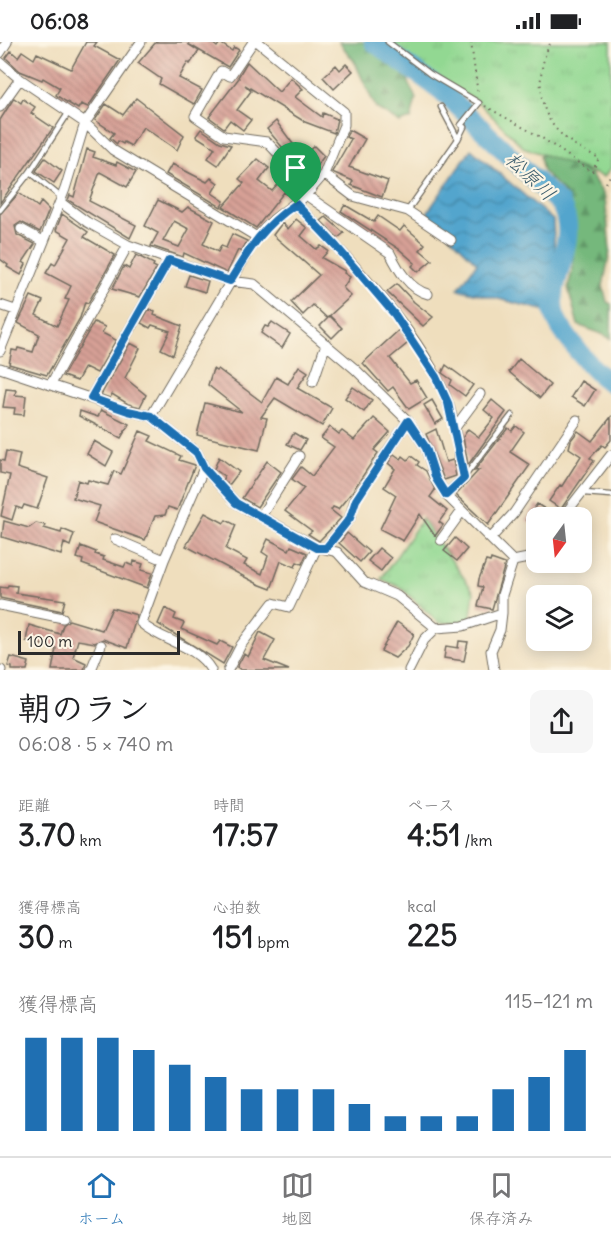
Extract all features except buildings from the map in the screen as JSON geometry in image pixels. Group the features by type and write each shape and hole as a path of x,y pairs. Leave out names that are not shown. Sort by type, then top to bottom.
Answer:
{"street":[{"path":"0,53 7,42"},
{"path":"0,351 61,200 85,123 141,42"},
{"path":"253,42 230,76 221,71 195,116 224,136 267,142"},
{"path":"151,416 257,237 273,220 309,192 324,174 344,125 344,112 258,42"},
{"path":"0,62 20,79 85,123 113,150 257,237"},
{"path":"0,106 20,79"},
{"path":"262,132 267,142 309,192 390,253 397,267 418,292 428,294"},
{"path":"324,174 353,196 408,211 451,240"},
{"path":"61,200 87,222 128,245 230,281 254,284 326,344 408,421 426,448 436,479 446,495 513,561"},
{"path":"296,204 336,246 395,315 436,377 448,403 454,429 454,441 464,478 446,495"},
{"path":"21,229 44,241"},
{"path":"51,384 128,245"},
{"path":"91,398 169,260"},
{"path":"0,305 15,310"},
{"path":"313,382 326,344"},
{"path":"0,368 128,411 151,416 197,453 204,468 236,503 321,548 337,552 364,582 397,596 436,628"},
{"path":"454,429 480,394"},
{"path":"491,538 514,513 577,420"},
{"path":"228,670 241,645 273,603 289,607 321,548 350,518 356,500 408,421"},
{"path":"571,507 611,455"},
{"path":"261,516 299,456"},
{"path":"204,468 164,560 141,623 152,633 189,648 211,670"},
{"path":"441,540 462,511"},
{"path":"116,539 164,560"},
{"path":"513,561 526,558"},
{"path":"494,670 491,651 500,630 502,595 513,561"},
{"path":"0,605 63,618"},
{"path":"409,670 424,640 436,628 463,626 502,613"},
{"path":"91,670 101,645"}],"lane":[{"path":"388,42 430,74 479,104 461,125 464,128 458,139 408,211"},
{"path":"441,107 458,139"},
{"path":"0,210 30,172 69,112"},
{"path":"30,172 61,200"},
{"path":"464,478 512,415"},
{"path":"583,492 611,495"}],"path":[{"path":"471,42 479,104 542,138 592,172 599,159 559,133 550,120 544,104 542,63 551,42"},
{"path":"606,183 611,174"}],"green space":[{"path":"339,42 401,42 409,83 416,99 411,119 400,123 376,108 354,61"},
{"path":"389,42 611,42 611,168 604,177 523,147 479,103 433,76"},
{"path":"552,153 591,175 605,197 610,251 603,286 607,302 611,304 611,339 578,325 568,288 573,267 573,237 566,195 543,171 540,156"},
{"path":"422,519 474,592 470,622 439,623 400,587 381,579"}],"water":[{"path":"471,149 553,220 555,257 543,310 458,289 477,263 427,213"}],"waterway":[{"name":"松原川","path":"374,42 441,90 560,204 566,217 567,231 566,245 555,286 554,312 561,327 578,351 598,373 611,383"}],"route":[{"path":"296,204 336,246 395,315 436,377 448,403 454,429 454,441 464,478 446,495 436,479 426,448 408,421 356,500 350,518 326,548 317,548 236,503 204,468 197,453 151,416 128,411 91,398 169,260 230,281 257,237 273,220 296,204"}]}
